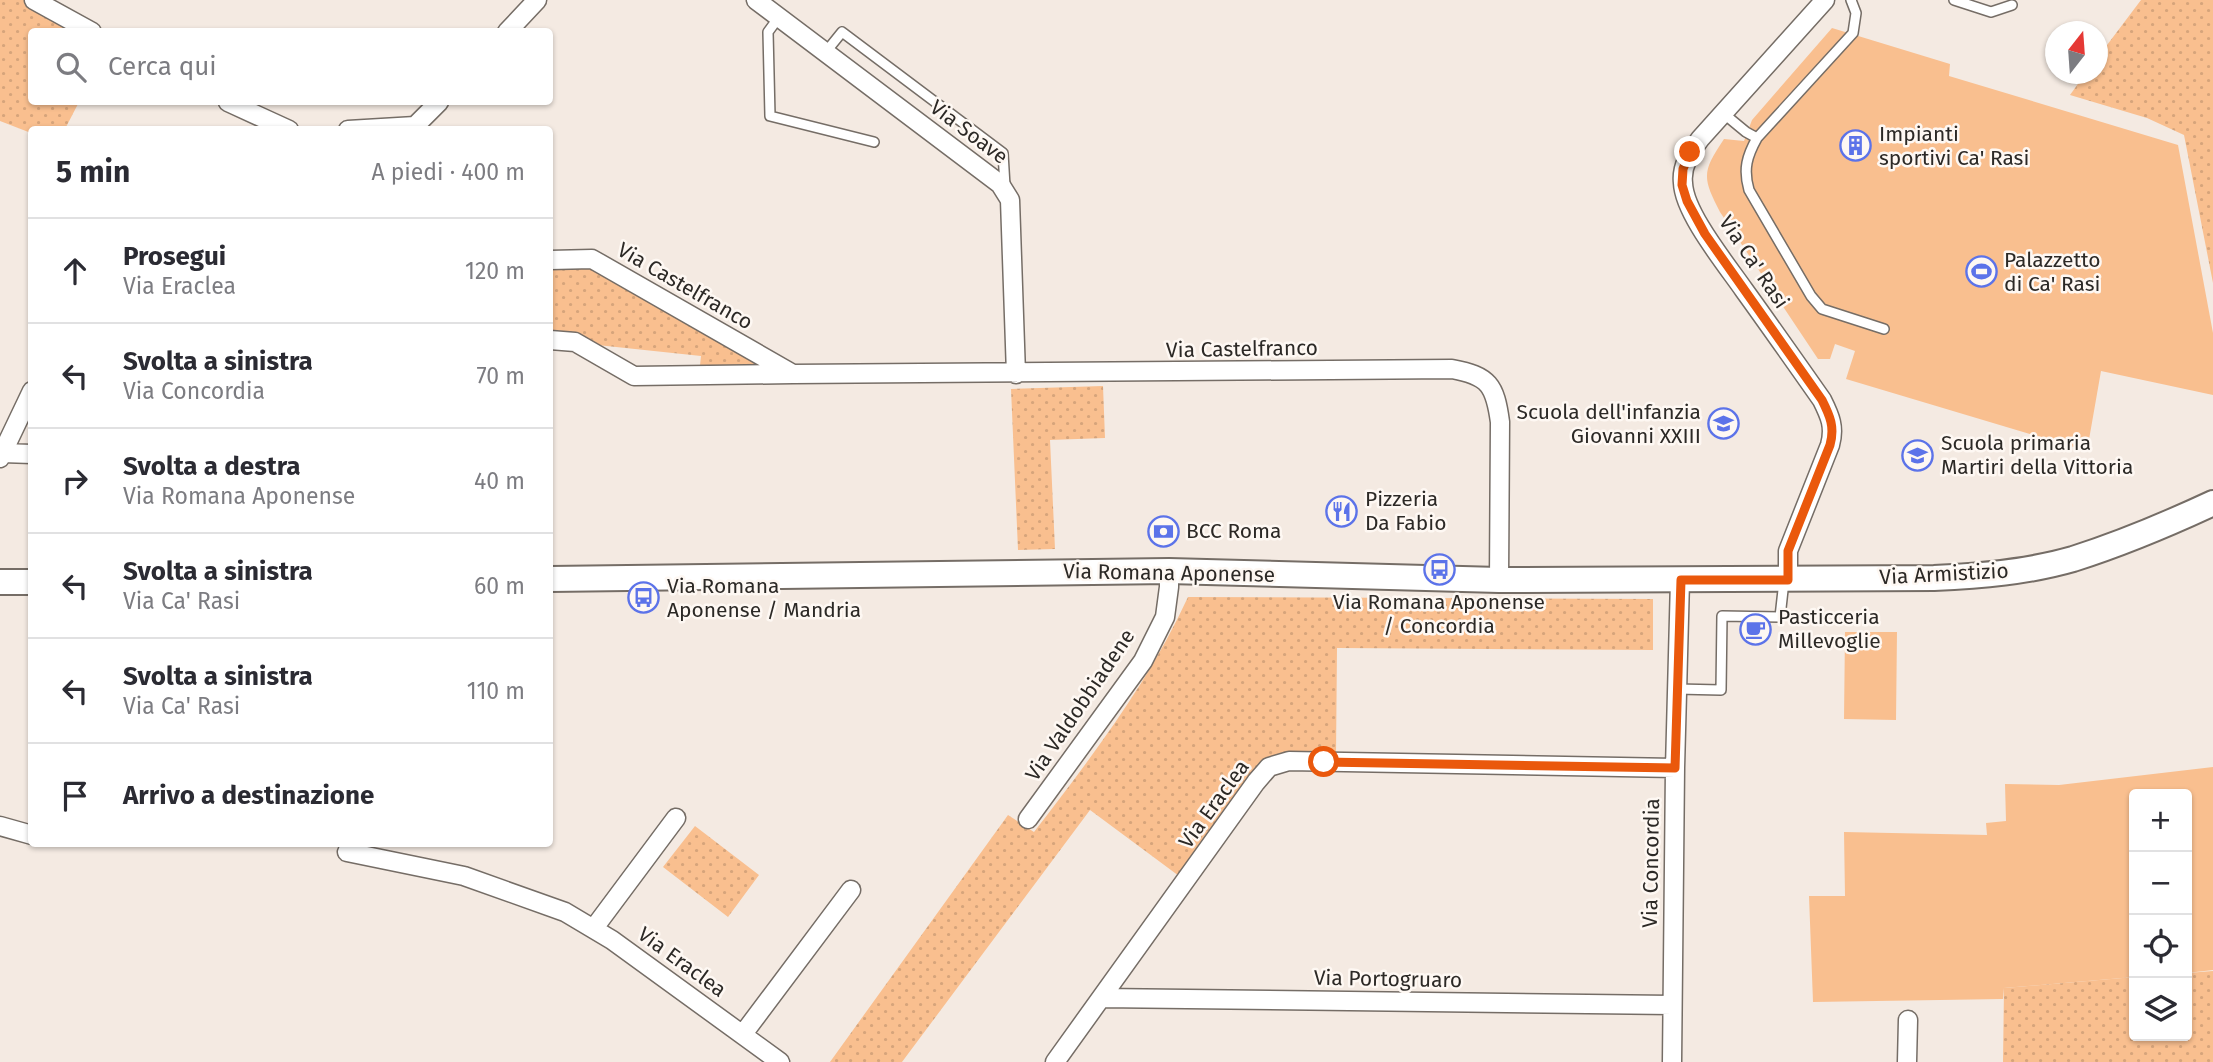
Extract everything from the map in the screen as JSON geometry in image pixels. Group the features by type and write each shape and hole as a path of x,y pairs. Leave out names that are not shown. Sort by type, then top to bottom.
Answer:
{"street":[{"path":"34,0 85,28"},
{"path":"511,28 537,0"},
{"name":"Via Soave","path":"756,0 1000,184 1010,200 1016,374"},
{"name":"Via Ca' Rasi","path":"1786,580 1788,551 1830,445 1832,425 1822,400 1705,234 1687,201 1682,185 1683,169 1690,152 1825,0"},
{"path":"235,105 280,126"},
{"path":"415,126 436,105"},
{"name":"Via Castelfranco","path":"553,260 592,259 793,374"},
{"name":"Via Castelfranco","path":"553,340 575,342 634,376 1452,369 1472,373 1489,384 1497,401 1500,422 1499,580"},
{"path":"28,398 1,455 28,454"},
{"name":"Via Armistizio","path":"1786,580 1979,576 2032,568 2072,559 2213,503"},
{"name":"Via Romana Aponense","path":"553,579 1169,571 1499,580 1786,580"},
{"name":"Via Valdobbiadene","path":"1028,819 1143,661 1165,617 1169,571"},
{"name":"Via Concordia","path":"1672,1062 1675,768 1681,580"},
{"path":"0,582 28,582"},
{"name":"Via Eraclea","path":"1055,1062 1269,767 1289,761 1675,768"},
{"path":"594,928 676,818"},
{"path":"0,826 28,834"},
{"name":"Via Eraclea","path":"347,852 464,876 565,912 594,928 780,1062"},
{"path":"743,1034 850,890"},
{"name":"Via Portogruaro","path":"1102,998 1672,1005"},
{"path":"1907,1062 1908,1020"}],"lane":[{"path":"1851,0 1856,13 1853,33 1757,138 1747,156 1744,175 1749,190 1811,296 1822,309 1884,329"},
{"path":"1954,0 1991,12 2012,5"},
{"path":"779,17 768,32 770,116 874,142"},
{"path":"825,53 842,32 1003,153 1005,192"},
{"path":"1723,113 1757,138"},
{"path":"1677,689 1721,690 1722,616 1780,617 1786,580"}],"shaded area":[{"path":"0,0 35,0 86,28 28,28 28,105 77,105 67,126 28,126 28,132 0,121"},
{"path":"2141,0 2213,0 2213,283 2184,135 2147,118 2070,95 2078,84 2108,84 2108,44"},
{"name":"Palazzetto di Ca' Rasi","path":"1832,28 1950,64 1949,76 2178,145 2213,333 2213,395 2101,371 2087,451 1846,379 1855,351 1835,344 1830,359 1818,359 1720,212 1710,190 1707,175 1708,167 1724,139 1744,141 1752,120"},
{"path":"592,259 793,374 699,375 701,356 553,340 553,260"},
{"path":"1103,386 1105,438 1050,440 1055,549 1018,550 1011,389"},
{"path":"1188,597 1653,599 1653,650 1337,648 1336,755 1285,754 1179,876 1090,810 902,1062 830,1062 1008,815 1034,832 1137,689"},
{"path":"1845,632 1897,632 1896,720 1844,719"},
{"path":"2213,767 2213,970 2192,972 2192,789 2129,789 2129,977 2004,988 2003,999 1813,1002 1809,896 1845,896 1844,832 1987,835 1986,823 2006,821 2005,784 2059,785"},
{"path":"695,826 759,875 728,917 663,867"},
{"path":"2213,971 2213,1062 2003,1062 2004,988 2129,977 2129,1041 2192,1041 2192,973"}],"place":[{"name":"Impianti sportivi Ca' Rasi","path":"1856,146"},
{"name":"Palazzetto di Ca' Rasi","path":"1981,272"},
{"name":"Scuola dell'infanzia Giovanni XXIII","path":"1724,424"},
{"name":"Scuola primaria Martiri della Vittoria","path":"1918,455"},
{"name":"Pizzeria Da Fabio","path":"1342,511"},
{"name":"BCC Roma","path":"1163,531"},
{"name":"Via Romana Aponense / Concordia","path":"1439,570"},
{"name":"Via Romana Aponense / Mandria","path":"644,598"},
{"name":"Pasticceria Millevoglie","path":"1755,629"}],"route":[{"path":"1324,762 1675,768 1681,580 1788,580 1788,551 1830,445 1833,435 1831,418 1822,400 1705,234 1687,201 1682,185 1683,169 1690,152"}]}
